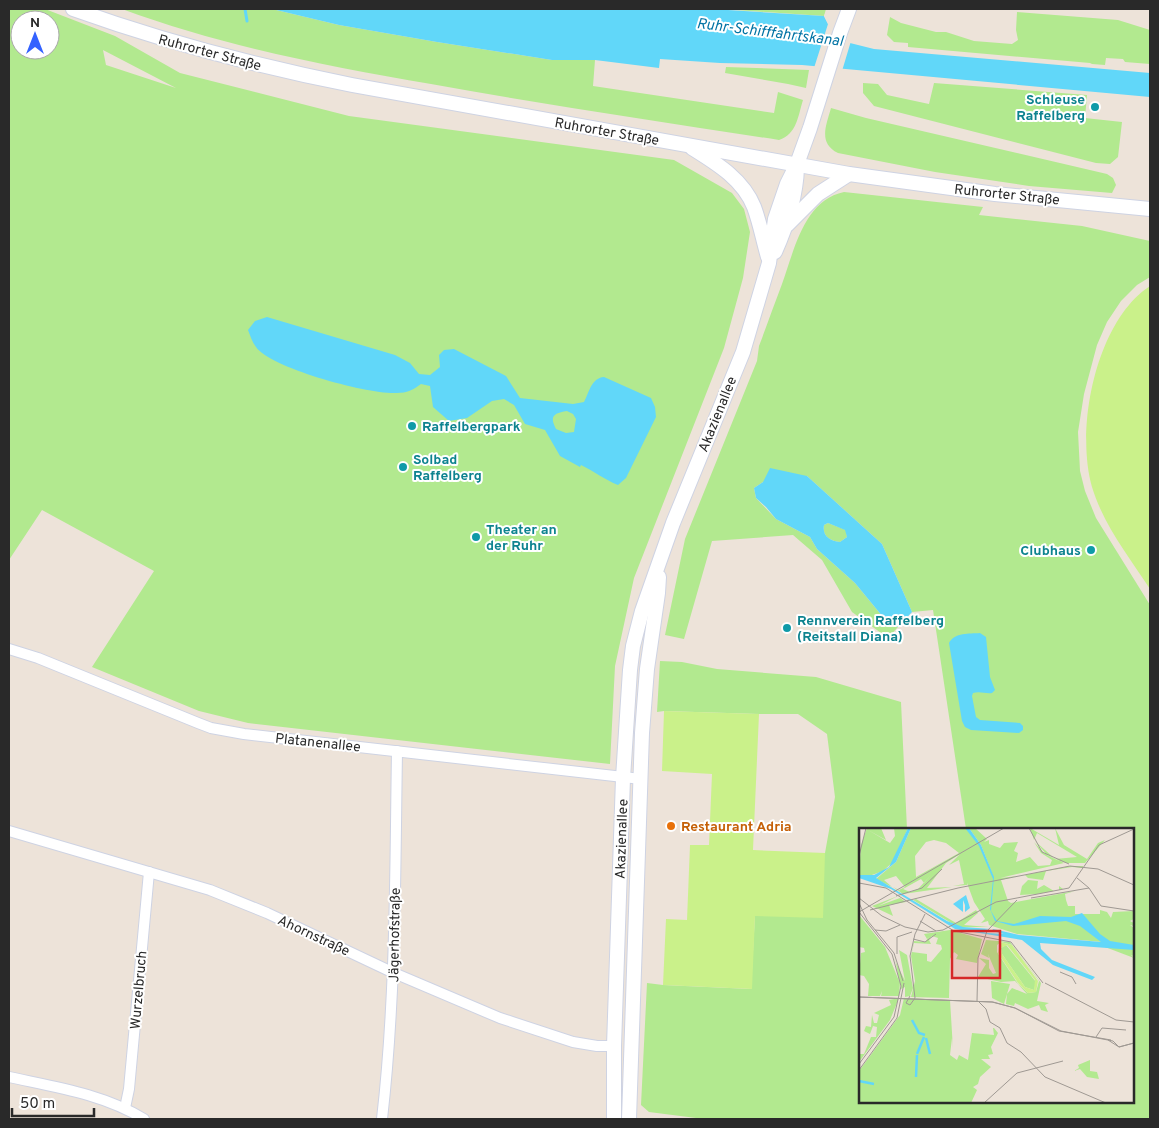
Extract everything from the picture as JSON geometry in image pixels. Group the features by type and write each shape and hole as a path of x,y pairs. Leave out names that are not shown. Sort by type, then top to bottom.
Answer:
{"main road":[{"name":"Ruhrorter Straße","path":"74,9 174,43 286,72 521,116 849,174 995,194 1150,209"},
{"path":"797,164 849,9"},
{"path":"685,144 723,168 734,177 743,189 754,206 770,263"},
{"name":"Akazienallee","path":"614,1119 614,1046 623,778 633,646 642,611 673,523 743,352 770,263 787,226 797,186 797,164"},
{"name":"Akazienallee","path":"770,263 775,219 786,184 797,164"},
{"path":"787,226 818,194 849,174"},
{"name":"Akazienallee","path":"629,1119 646,669 658,593 659,563"}],"street":[{"name":"Platanenallee","path":"9,649 38,658 211,728 244,734 641,779"},
{"name":"Jägerhofstraße","path":"382,1119 388,1068 394,973 397,751"},
{"name":"Ahornstraße","path":"9,831 210,890 267,913 394,973 500,1018 573,1042 597,1046 614,1046"},
{"name":"Wurzelbruch","path":"125,1108 129,1089 149,872"},
{"path":"9,1077 82,1093 125,1108 144,1119"}],"green space":[{"name":"Raffelbergpark","path":"9,9 48,10 10,10 10,60 60,60 60,15 115,36 180,73 349,116 674,160 732,193 744,209 750,232 743,278 724,348 634,578 615,666 610,764 248,723 199,711 92,667 154,571 42,510 9,560","holes":["103,50 176,88 106,65"]},
{"path":"122,9 272,9 339,25 437,42 552,60 595,60 593,86 774,113 778,92 803,100 793,129 779,140 518,99 314,62 198,34"},
{"path":"721,9 826,9 824,16"},
{"path":"1017,12 1118,20 1150,30 1150,64 1106,58 1105,65 908,47 908,43 894,42 887,35 890,17 901,23 936,32 946,32 974,41 1012,44 1018,40 1016,30"},
{"path":"726,67 809,70 806,88 725,73"},
{"path":"863,83 878,84 887,95 929,104 934,83 1087,95 1085,118 1122,122 1118,157 1110,164 1096,163 874,106 863,93"},
{"path":"831,108 866,118 1107,174 1113,178 1116,185 1112,193 1029,186 935,172 838,153 828,144 825,134"},
{"path":"844,192 983,207 979,215 1082,226 1150,241 1150,277 1137,285 1121,301 1107,322 1097,345 1084,394 1078,432 1080,471 1085,491 1096,518 1150,605 1150,1119 704,1119 649,1112 641,1105 647,983 751,989 755,915 825,853 835,797 827,734 798,714 657,712 660,661 682,662 717,669 816,677 901,702 907,828 859,828 859,1103 1134,1103 1134,828 966,828 933,610 912,612 882,544 807,476 763,482 754,488 756,498 776,519 810,537 817,549 855,583 883,617 898,627 888,638 852,612 822,560 793,535 712,541 684,639 665,635 685,539 757,361 759,346 796,242 810,216 819,205 830,197"},
{"path":"1150,286 1150,589 1117,540 1097,501 1087,463 1086,436 1094,378 1103,349 1116,324 1131,302"},
{"path":"828,523 846,530 847,537 840,542 828,537 824,532 824,525"},
{"path":"664,711 759,714 753,850 825,853 823,918 755,916 752,989 663,985 666,919 687,920 690,845 709,845 712,774 662,771"}],"water":[{"name":"Ruhr-Schifffahrtskanal","path":"272,9 712,9 824,16 828,24 850,43 874,49 1150,73 1150,97 802,65 660,59 659,68 595,60 552,60 339,25"},
{"path":"267,317 395,355 410,363 419,374 430,375 440,367 439,355 444,350 454,349 506,376 520,398 573,404 584,402 593,383 604,377 651,398 655,407 656,417 626,478 618,485 586,467 581,465 580,467 560,456 545,430 525,424 514,405 504,399 492,401 467,418 449,421 433,407 430,386 421,384 413,389 397,393 366,390 322,379 280,363 265,355 256,347 248,330 255,321","holes":["567,411 573,414 576,419 574,432 566,433 556,429 553,421 556,414"]},
{"path":"770,468 807,476 882,544 912,612 898,627 883,617 855,583 817,549 810,537 776,519 756,498 754,488 763,482","holes":["828,523 845,530 847,537 840,542 830,539 826,535 824,525"]},
{"path":"980,633 986,637 990,677 995,690 992,693 973,693 976,717 980,720 1020,723 1023,726 1023,730 1019,733 971,730 965,727 962,721 949,643 959,635"}],"pier":[{"path":"824,14 851,41 842,71 814,68 828,24"}],"waterway":[{"path":"245,9 247,21"}],"place":[{"name":"Schleuse Raffelberg","path":"1095,107"},
{"name":"Raffelbergpark","path":"412,426"},
{"name":"Solbad Raffelberg","path":"403,467"},
{"name":"Theater an der Ruhr","path":"476,537"},
{"name":"Clubhaus","path":"1091,550"},
{"name":"Rennverein Raffelberg (Reitstall Diana)","path":"787,628"},
{"name":"Restaurant Adria","path":"671,826"}]}
